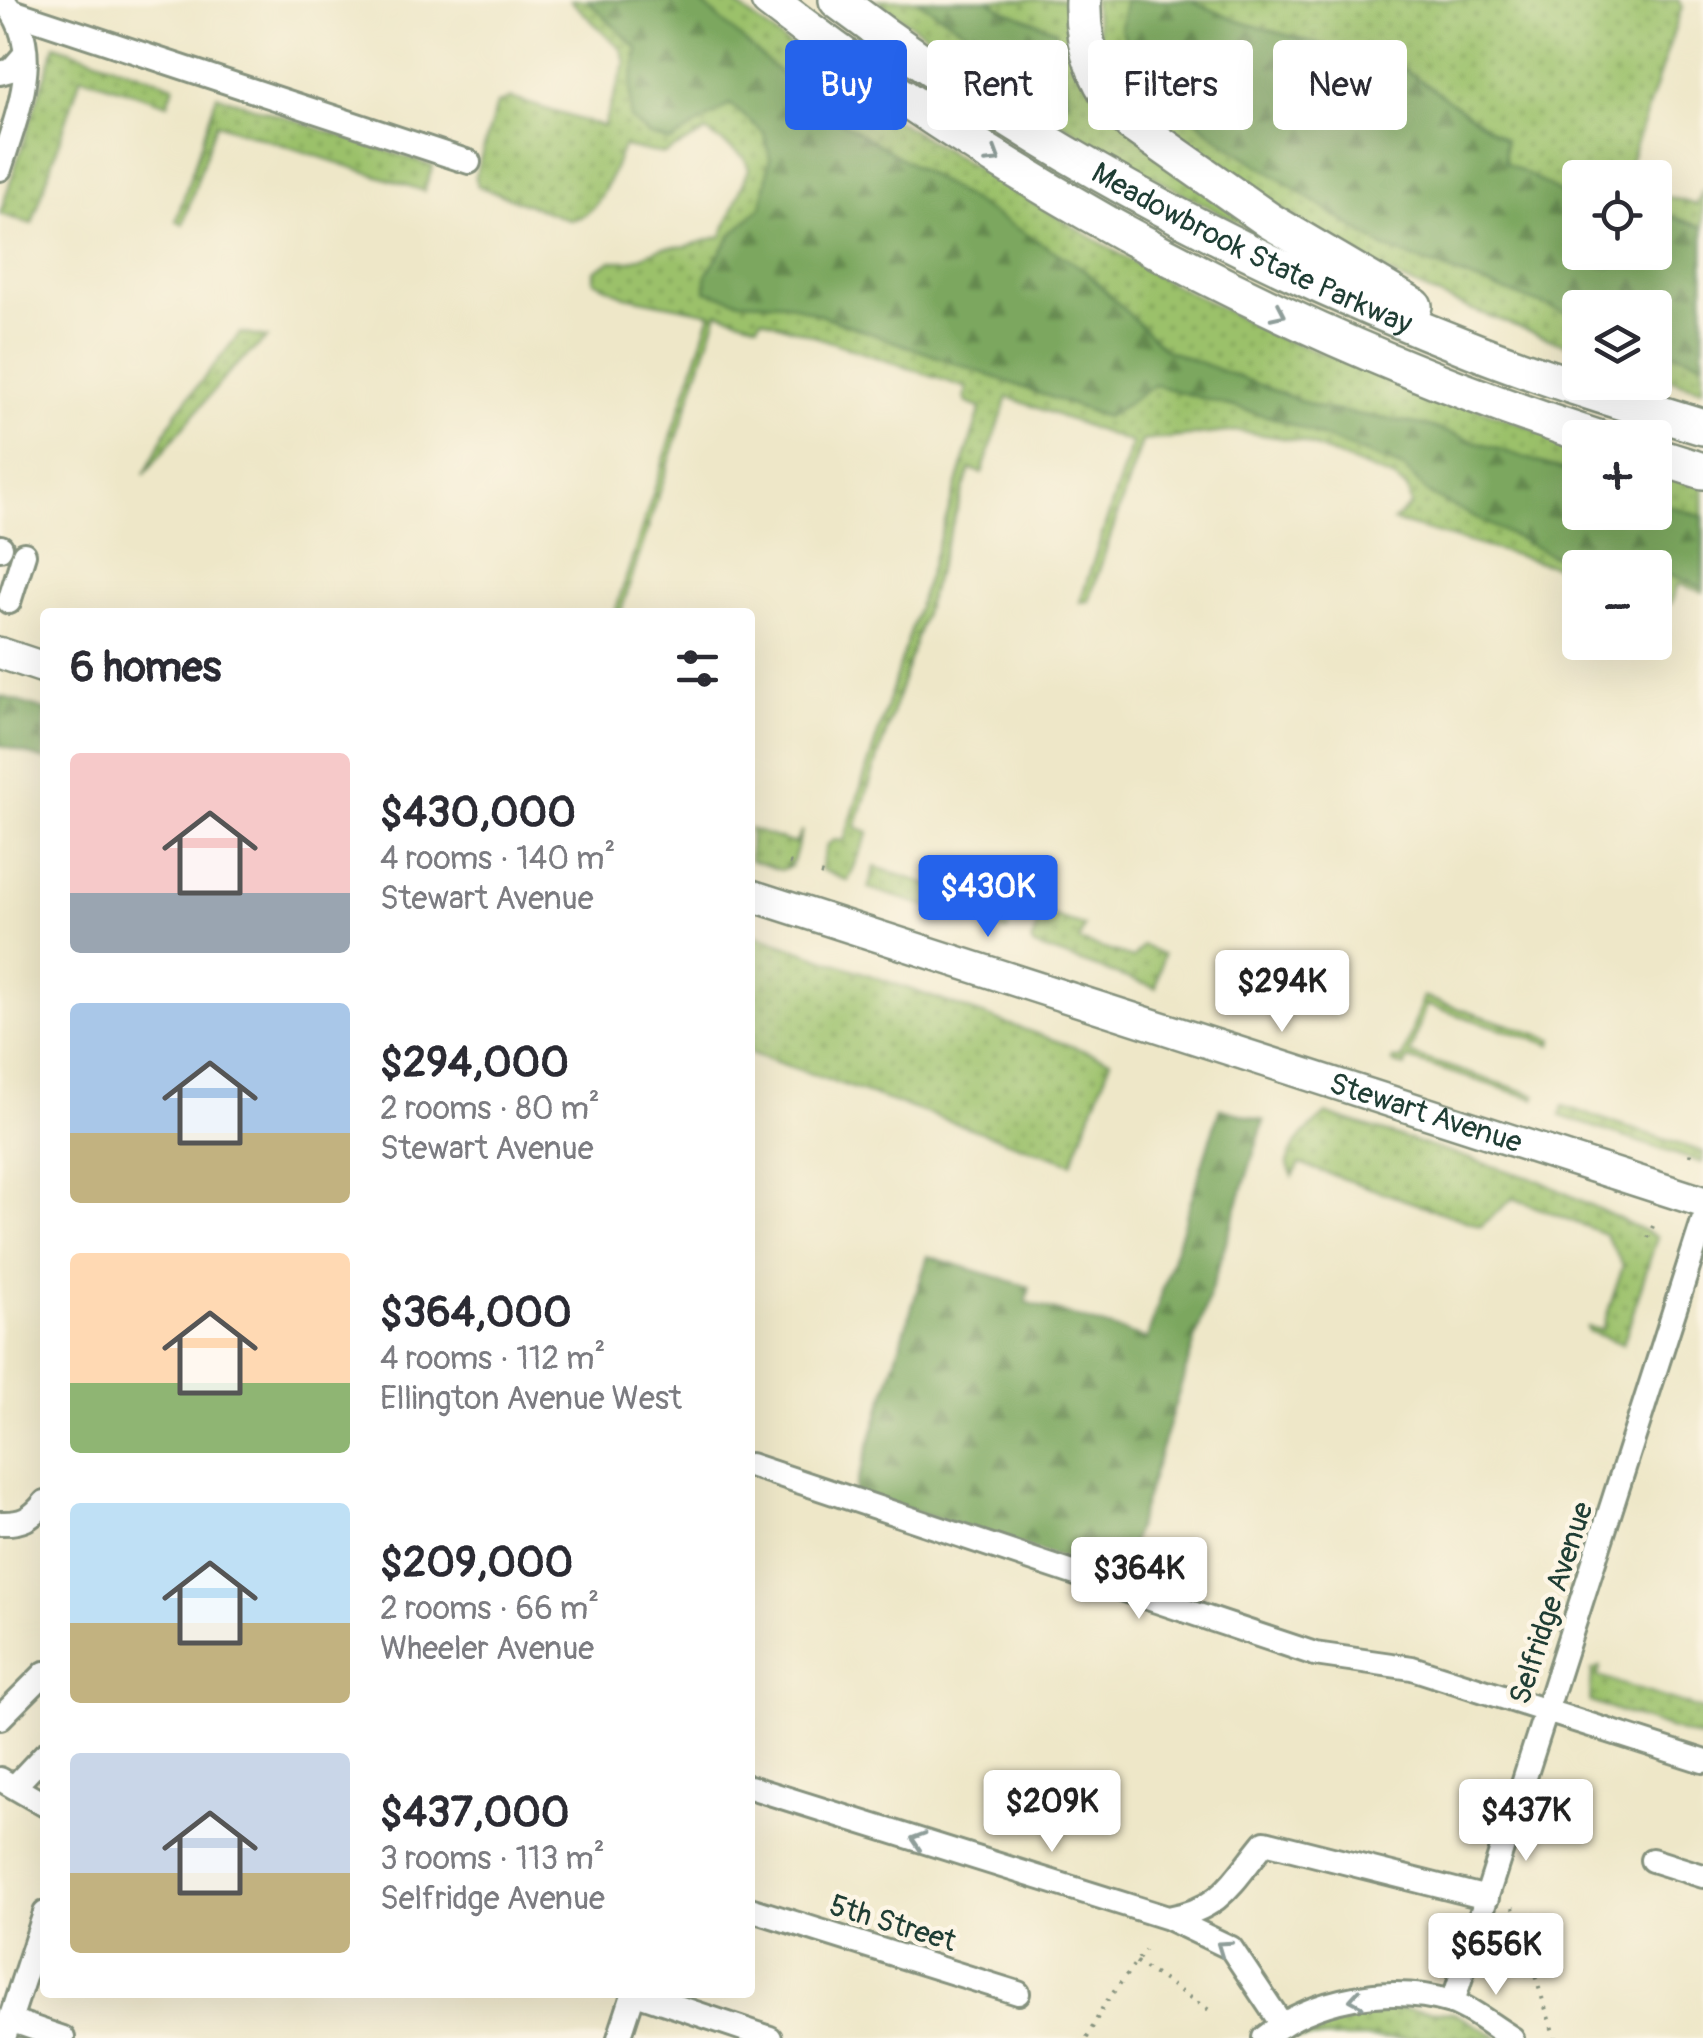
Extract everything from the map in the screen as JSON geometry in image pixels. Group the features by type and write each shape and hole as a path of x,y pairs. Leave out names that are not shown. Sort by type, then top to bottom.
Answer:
{"highway":[{"name":"Meadowbrook State Parkway","path":"769,0 943,125 1140,244 1251,300 1383,359 1562,425"},
{"name":"Meadowbrook State Parkway","path":"837,0 1029,132 1184,220 1315,284 1518,366 1703,428"},
{"path":"1083,0 1084,30 1094,68 1115,105 1140,132 1270,221 1518,366"},
{"path":"1672,461 1703,471"}],"main road":[{"path":"0,654 40,666"},
{"name":"Stewart Avenue","path":"755,897 1703,1202"}],"street":[{"path":"0,168 22,96 25,54 8,6"},
{"path":"8,6 469,162"},
{"path":"0,73 11,70 25,54"},
{"path":"0,547 31,556 11,603"},
{"name":"Selfridge Avenue","path":"1453,2002 1703,1222"},
{"path":"755,1467 1316,1654 1412,1668 1703,1761"},
{"path":"0,1523 16,1524 31,1519 40,1508"},
{"path":"0,1718 40,1678"},
{"path":"40,1758 8,1783 40,1802"},
{"path":"755,1789 1168,1918 1231,1948 1272,2031 1323,2006 1366,1996 1399,1995 1453,2002 1512,2038"},
{"path":"1168,1918 1207,1908 1264,1842 1488,1898"},
{"path":"1652,1860 1703,1876"},
{"name":"5th Street","path":"755,1911 1018,1993"},
{"path":"40,1928 4,2032 64,2038"},
{"path":"619,2038 631,1998"},
{"path":"648,1998 765,2037"}],"path":[{"path":"1648,1238 1653,1226"},
{"path":"1513,1907 1555,2038"},
{"path":"1086,2038 1144,1950"},
{"path":"1136,1962 1212,2012"}],"green space":[{"path":"570,0 730,0 785,42 785,130 907,127 1158,277 1280,338 1562,439 1562,530 1672,530 1672,476 1703,486 1703,592 1678,584 1672,601 1672,550 1562,550 1562,577 1561,568 1393,521 1411,505 1408,490 1395,479 1300,441 1238,431 1142,441 1089,601 1080,602 1132,443 1008,397 982,473 970,469 856,827 869,832 848,881 820,869 827,845 834,840 844,841 981,408 967,403 967,388 761,318 758,324 718,312 622,608 616,608 711,313 625,296 594,281 594,271 610,261 631,261 661,248 687,246 722,236 749,169 744,157 707,132 664,154 623,147 597,202 590,211 569,220 478,186 475,177 497,104 511,98 603,127 626,62 621,49"},
{"path":"587,0 698,0 785,78 785,130 855,130 1082,268 1164,349 1320,408 1429,426 1562,470 1562,530 1672,530 1672,507 1703,517 1703,588 1672,575 1672,550 1562,550 1562,557 1553,556 1429,494 1404,468 1277,419 1155,385 1106,417 786,303 740,301 706,291 706,275 732,234 762,206 770,158 764,133 730,104 671,142 648,135 630,118 638,49"},
{"path":"876,0 1075,0 1079,45 1088,54 1088,130 1161,130 1262,234 1068,127 1068,40 934,40"},
{"path":"917,0 989,0 1056,30 1058,40 980,40"},
{"path":"1093,0 1678,0 1682,7 1631,160 1562,160 1562,270 1672,270 1672,198 1697,205 1703,189 1703,389 1672,379 1672,290 1562,290 1562,343 1399,279 1223,176 1167,130 1253,130 1253,40 1099,40"},
{"path":"1125,0 1191,0 1235,20 1303,40 1273,40 1273,130 1407,130 1407,71 1505,140 1505,162 1562,193 1562,270 1672,270 1672,217 1703,227 1703,362 1672,351 1672,290 1562,290 1562,312 1385,248 1208,130 1253,130 1253,40 1126,40 1121,29"},
{"path":"55,45 174,85 168,104 81,76 32,224 0,214"},
{"path":"217,95 433,166 424,191 216,123 183,224 176,221"},
{"path":"240,333 267,338 230,371 144,475 176,413"},
{"path":"0,696 40,708 40,758 0,745"},
{"path":"802,830 793,862 787,864 791,866 780,870 755,862 755,831 795,844"},
{"path":"875,867 963,896 986,874 1020,887 1007,932 868,888"},
{"path":"1048,915 1084,926 1079,941 1133,958 1143,945 1163,955 1156,988 1034,946 1031,942 1040,918"},
{"path":"755,935 1111,1060 1072,1163 755,1055"},
{"path":"1423,997 1553,1039 1552,1045 1426,1005 1410,1054 1536,1095 1535,1099 1408,1059 1405,1067 1393,1063 1393,1059 1402,1060"},
{"path":"1563,1106 1703,1152 1702,1163 1560,1116"},
{"path":"1220,1108 1264,1121 1121,1577 854,1493 928,1256 1030,1287 1026,1302 1147,1339"},
{"path":"1327,1114 1540,1181 1657,1237 1623,1344 1588,1331 1587,1327 1602,1330 1623,1266 1605,1234 1513,1198 1481,1226 1300,1164 1293,1176 1287,1163 1294,1148"},
{"path":"1600,1667 1598,1677 1703,1710 1703,1732 1699,1738 1590,1702 1592,1670"},
{"path":"1369,2007 1454,2013 1499,2038 1282,2038 1299,2025"}]}
